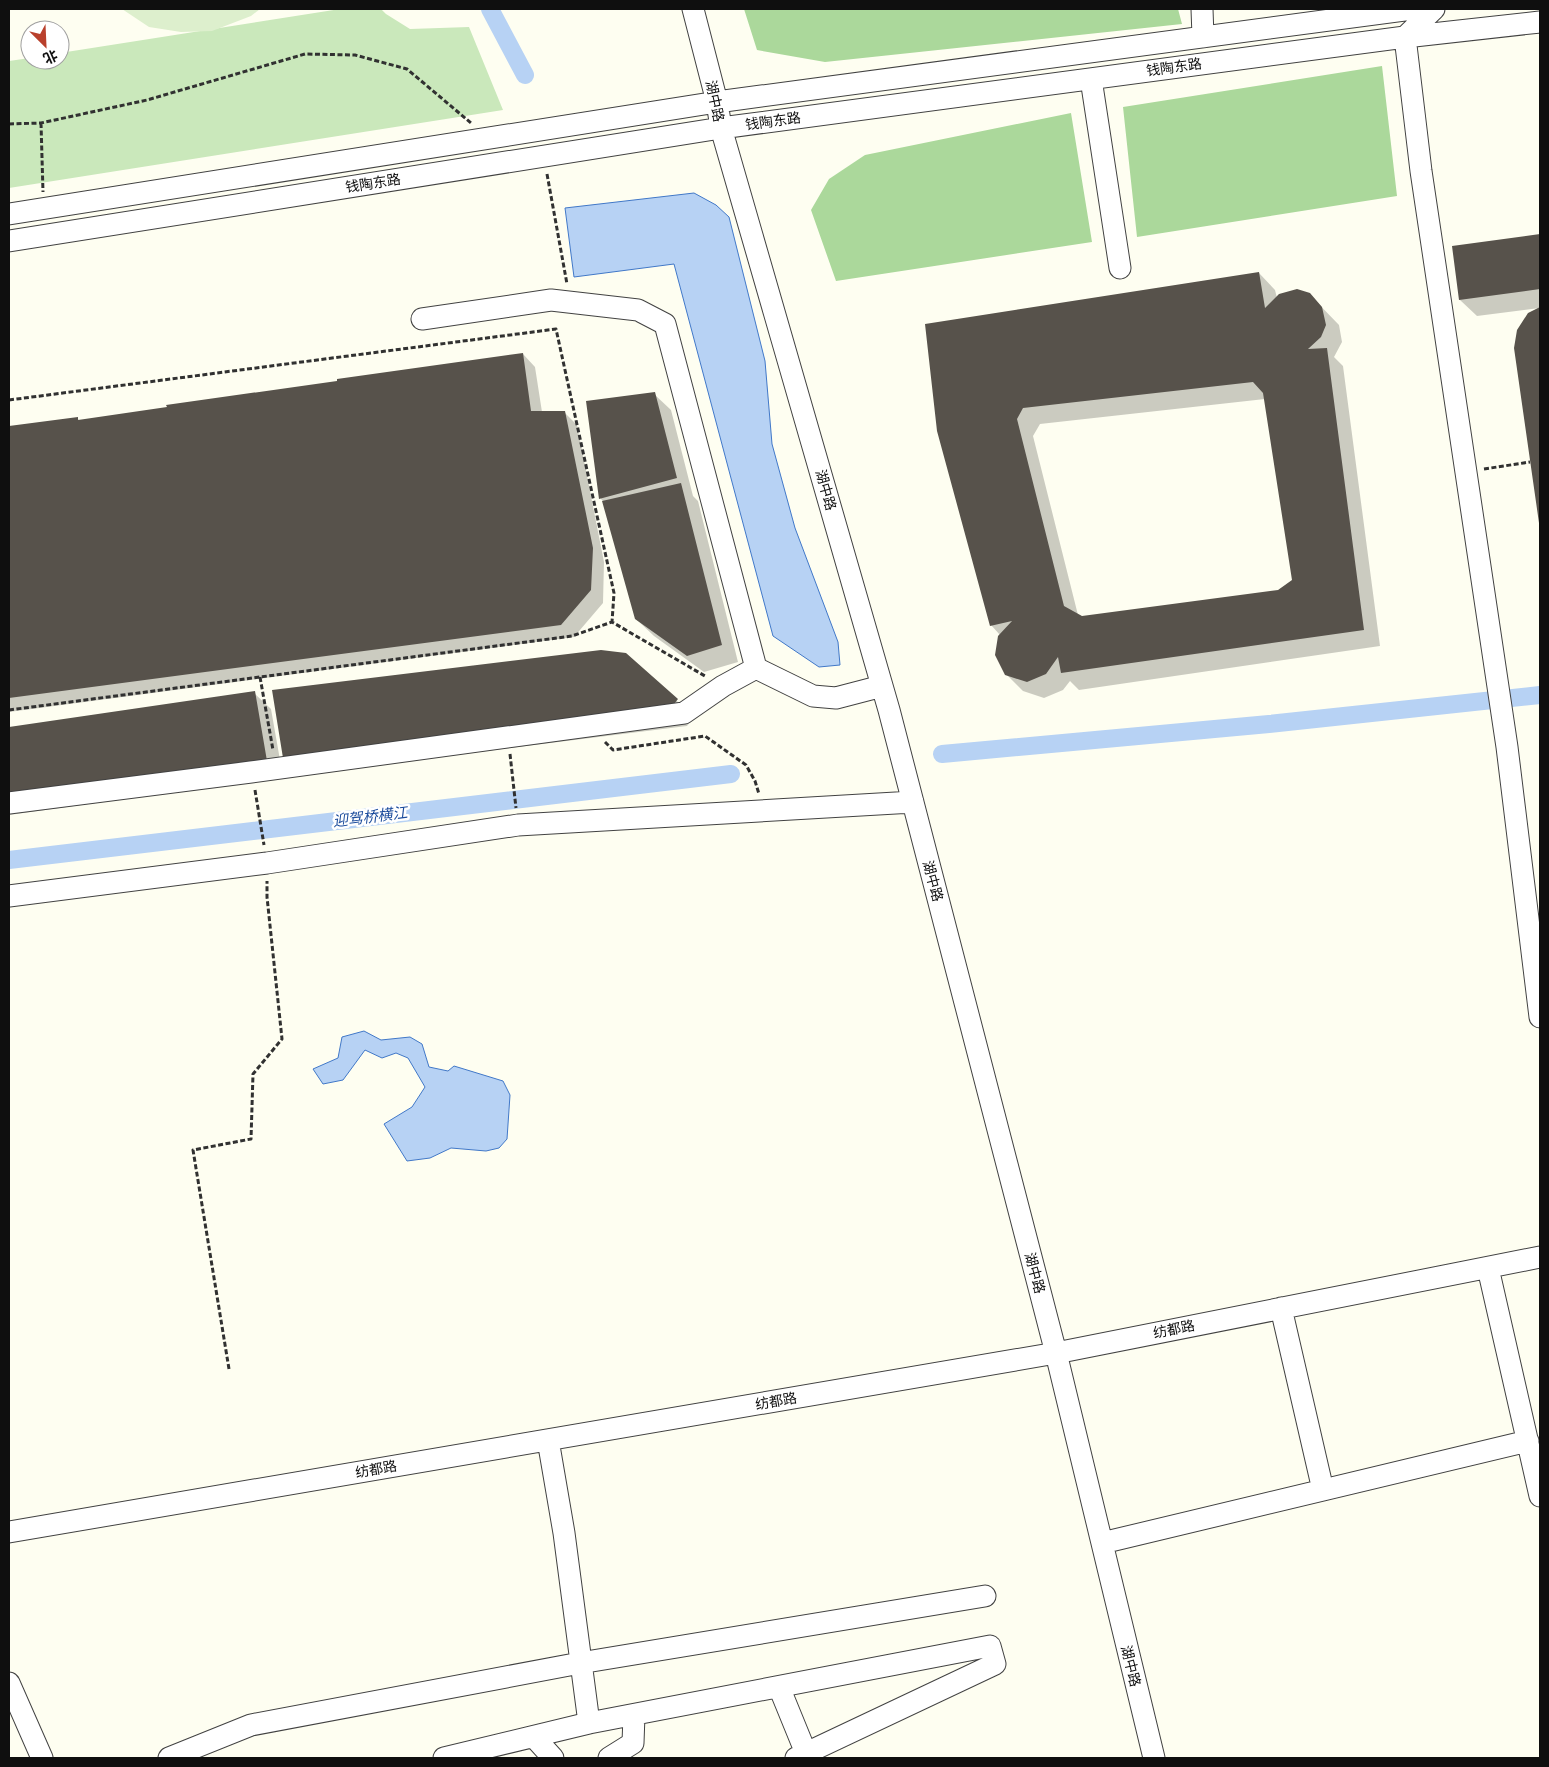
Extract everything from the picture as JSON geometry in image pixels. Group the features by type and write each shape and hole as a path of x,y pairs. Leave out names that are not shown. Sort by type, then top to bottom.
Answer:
{"street":[{"name":"湖中路","path":"693,9 717,102 721,128 882,686 913,802 1056,1353 1154,1758"},
{"path":"1202,9 1203,37"},
{"name":"钱陶东路","path":"9,214 717,102 1412,9"},
{"path":"1434,9 1404,37 1420,171 1507,747 1540,1017"},
{"name":"钱陶东路","path":"9,241 721,128 1404,37 1540,22"},
{"path":"1091,79 1120,268"},
{"path":"422,319 551,300 638,310 664,324 756,668 813,696 836,698 882,686"},
{"path":"9,803 276,769 684,713 723,686 756,668"},
{"path":"9,896 267,863 518,825 913,802"},
{"name":"纺都路","path":"9,1532 1056,1353 1540,1257"},
{"path":"1488,1268 1540,1496"},
{"path":"1281,1308 1323,1490"},
{"path":"548,1440 564,1533 580,1663 590,1723"},
{"path":"1102,1543 1528,1441"},
{"path":"169,1758 251,1725 580,1663 984,1596"},
{"path":"444,1758 590,1723 990,1646 995,1664 803,1756 779,1687"},
{"path":"9,1683 42,1758"},
{"path":"609,1758 633,1743 634,1715"},
{"path":"534,1737 553,1758"}],"path":[{"path":"9,124 41,122 147,100 305,54 355,55 407,69 489,138"},
{"path":"41,122 43,209"},
{"path":"551,155 570,302"},
{"path":"9,400 556,329 614,593 612,622"},
{"path":"1465,472 1530,462"},
{"path":"9,710 572,636 612,622 723,686"},
{"path":"260,677 276,769"},
{"path":"589,726 613,750 705,736 746,765 755,781"},
{"path":"511,763 516,809"},
{"path":"229,1369 192,1150 251,1139 253,1074 282,1039 267,897 267,863 256,794"}],"green space":[{"path":"122,9 260,9 251,16 212,31 181,32 149,27"},
{"path":"340,9 381,9 410,29 469,27 503,110 9,188 9,61 20,59 20,70 70,70 70,51"},
{"path":"744,9 1178,9 1182,24 825,62 757,50"},
{"path":"1382,66 1397,196 1137,237 1123,107"},
{"path":"1071,113 1092,242 836,281 811,210 829,179 865,155"}],"water":[{"path":"694,193 716,205 729,217 765,361 772,444 795,528 838,642 840,665 819,667 773,636 674,264 574,277 565,208"},
{"path":"364,1031 381,1040 410,1037 422,1044 429,1067 448,1071 454,1066 503,1081 510,1095 507,1139 499,1148 486,1151 451,1148 430,1158 407,1161 384,1124 412,1107 425,1087 408,1058 396,1053 382,1058 365,1050 343,1080 323,1084 313,1069 338,1058 342,1037"}],"building":[{"path":"1540,234 1540,289 1459,300 1452,246"},
{"path":"1259,272 1265,308 1279,294 1297,289 1310,293 1322,307 1326,325 1321,337 1308,349 1327,348 1364,630 1061,673 1058,657 1046,674 1027,682 1005,675 995,655 998,636 1012,621 990,626 937,431 925,324","holes":["1253,382 1263,393 1292,580 1278,590 1082,616 1064,606 1017,419 1023,408"]},
{"path":"1540,307 1539,523 1514,348 1517,330 1528,313"},
{"path":"523,353 531,411 565,411 593,548 591,590 561,625 9,698 9,426 78,417 78,420 167,407 166,405 337,381 337,379"},
{"path":"655,392 677,478 599,499 586,401"},
{"path":"681,483 722,645 687,656 635,619 602,501"},
{"path":"601,650 626,653 678,699 670,709 283,758 272,690"},
{"path":"255,691 267,761 9,797 9,727"}],"waterway":[{"path":"490,9 525,75"},
{"path":"942,754 1269,724 1540,695"},
{"name":"迎驾桥横江","path":"9,860 731,774"}]}
